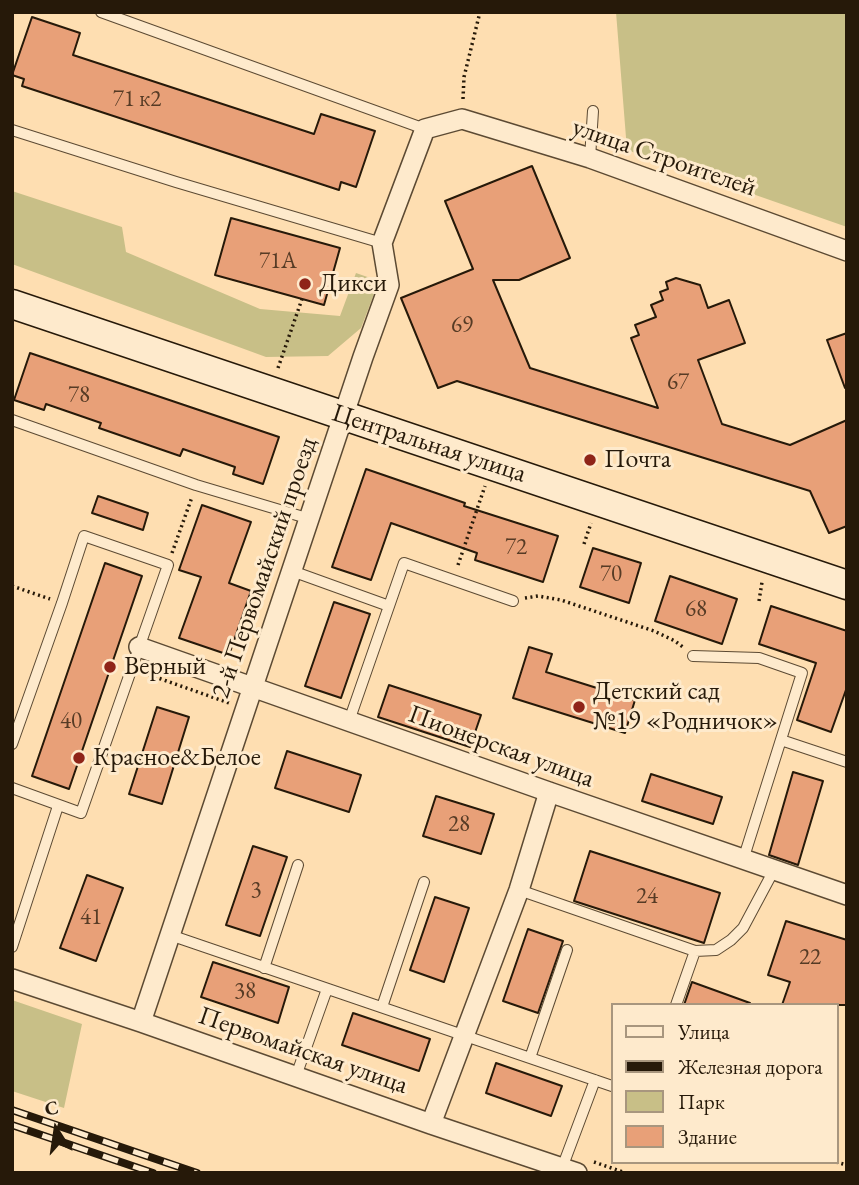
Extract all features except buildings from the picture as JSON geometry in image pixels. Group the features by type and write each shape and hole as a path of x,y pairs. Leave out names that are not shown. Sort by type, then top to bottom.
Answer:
{"main road":[{"name":"Центральная улица","path":"12,304 847,585"}],"street":[{"path":"382,243 425,129 462,119"},
{"name":"улица Строителей","path":"462,119 590,158 847,251"},
{"name":"2-й Первомайский проезд","path":"141,1021 389,285 382,243"},
{"name":"Пионерская улица","path":"139,647 847,895"},
{"path":"431,1124 519,890 549,792"},
{"name":"Первомайская улица","path":"12,979 570,1170"}],"lane":[{"path":"101,12 425,129"},
{"path":"590,158 593,111"},
{"path":"12,130 382,243"},
{"path":"12,421 196,485 310,519"},
{"path":"12,744 84,536 167,565 81,813 12,788"},
{"path":"349,721 404,564 513,601"},
{"path":"292,571 389,606"},
{"path":"693,656 759,658 802,673 743,860"},
{"path":"781,740 847,762"},
{"path":"12,947 58,806"},
{"path":"264,968 298,865"},
{"path":"519,890 695,950 716,950 743,928 774,870"},
{"path":"382,1007 424,883"},
{"path":"170,935 610,1085"},
{"path":"530,1058 567,950"},
{"path":"677,1003 695,950"},
{"path":"296,1076 327,989"},
{"path":"570,1170 595,1080"}],"path":[{"path":"462,119 464,77 480,12"},
{"path":"278,369 302,299"},
{"path":"453,580 486,484"},
{"path":"167,565 196,485"},
{"path":"584,544 591,523"},
{"path":"759,601 762,580"},
{"path":"12,586 62,603"},
{"path":"513,601 538,596 561,600 653,631 675,641 693,656"},
{"path":"132,669 246,709"}],"green space":[{"path":"616,12 847,12 847,227 627,150"},
{"path":"12,191 122,227 126,252 260,309 340,316 356,273 379,281 361,328 328,356 266,357 12,264"},
{"path":"12,1000 82,1024 64,1108 12,1091"}],"railway":[{"path":"12,1110 197,1173"},
{"path":"12,1125 153,1173"}],"place":[{"name":"Дикси","path":"305,284"},
{"name":"Почта","path":"590,460"},
{"name":"Верный","path":"110,667"},
{"name":"Детский сад №19 «Родничок»","path":"579,707"},
{"name":"Красное&Белое","path":"79,758"}]}
